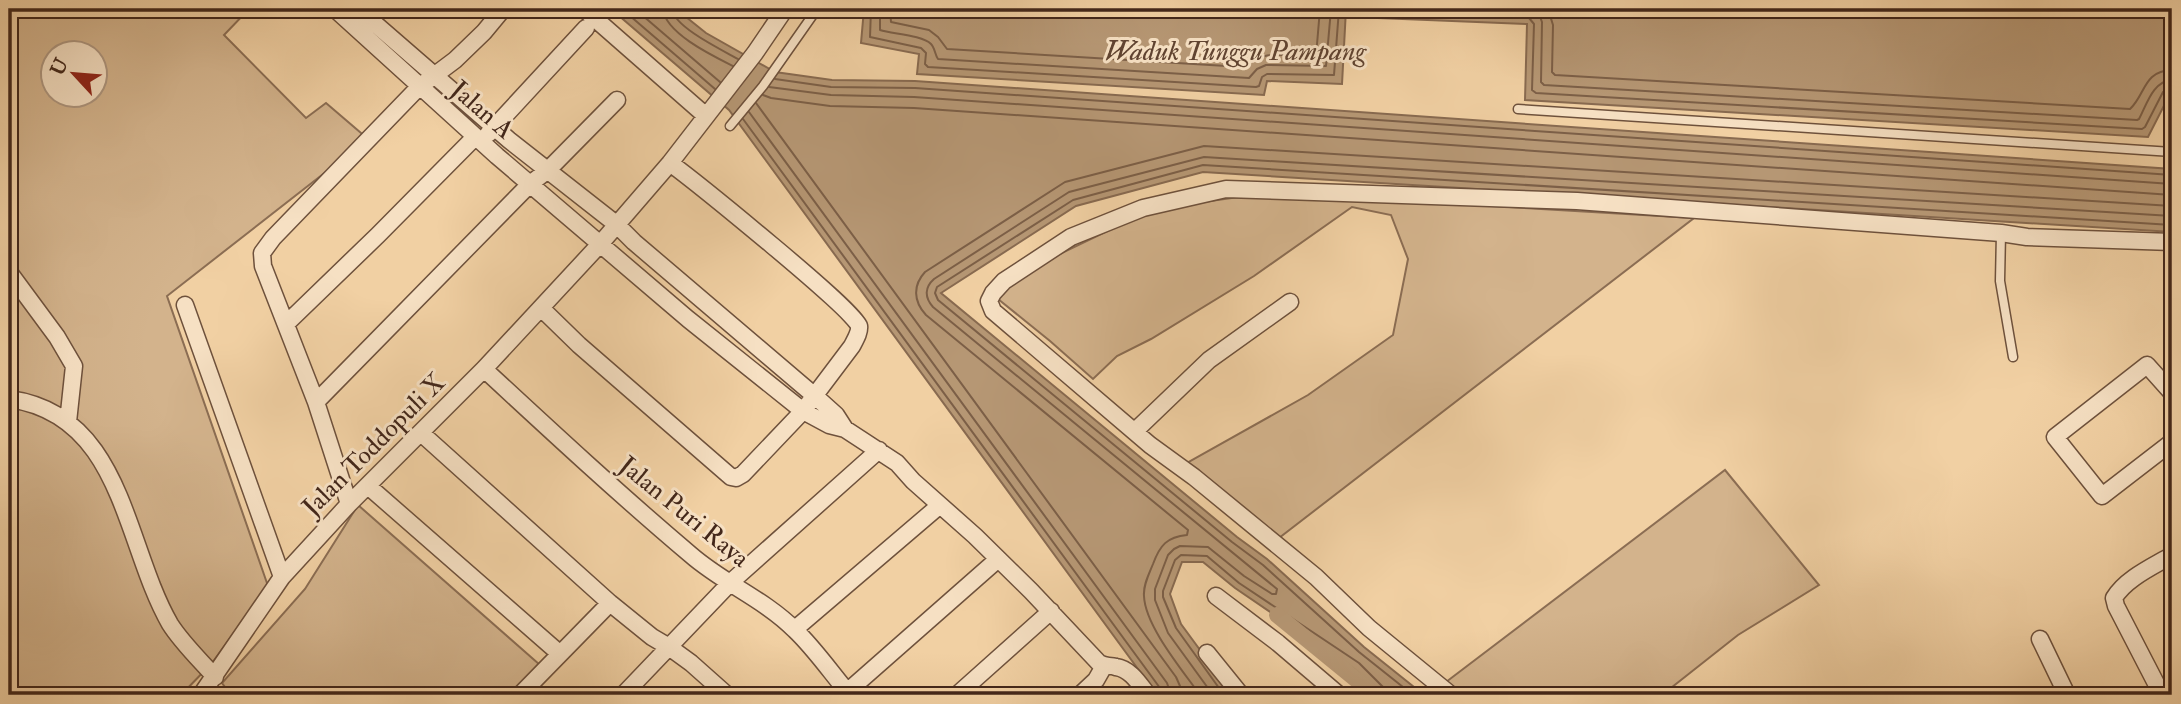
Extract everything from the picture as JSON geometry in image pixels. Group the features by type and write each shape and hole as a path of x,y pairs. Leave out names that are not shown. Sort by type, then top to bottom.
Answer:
{"street":[{"name":"Jalan A","path":"335,9 477,139 688,319 803,411 829,425 845,429"},
{"name":"Jalan A","path":"358,9 494,127 616,224 816,397 836,415 845,429"},
{"path":"349,503 316,402 263,265 262,253 419,87 455,60 503,9"},
{"path":"584,9 708,114"},
{"name":"Jalan Toddopuli X","path":"201,695 282,577 349,503 484,369 601,243 670,163 755,53 785,9"},
{"path":"287,323 477,139 494,127 586,28"},
{"path":"316,402 530,184 548,170 617,100"},
{"path":"541,308 579,345 731,477 736,478 743,474 816,397 852,346 859,325 820,285 670,163"},
{"path":"1451,695 1369,628 1316,577 1194,477 1150,445 993,311 989,301 993,293 1004,281 1071,237 1143,208 1226,189 1577,201 2026,237 2172,242"},
{"path":"620,260 624,249 634,242"},
{"path":"9,272 57,337 74,366 68,422"},
{"path":"1135,431 1209,360 1290,302"},
{"path":"185,305 282,577"},
{"path":"2172,393 2147,365 2055,437 2102,496 2172,442"},
{"name":"Jalan Puri Raya","path":"484,369 694,557 715,574 757,599 795,629 849,694"},
{"path":"9,399 42,407 68,422 101,458 128,516 153,589 171,625 215,677"},
{"path":"845,429 897,463 1051,611 1089,653 1104,666 1130,674 1148,695"},
{"path":"421,433 610,603 652,637 704,673 727,695"},
{"path":"624,695 731,582 879,450"},
{"path":"368,485 559,653"},
{"path":"795,629 939,506"},
{"path":"2162,695 2114,598 2132,580 2172,555"},
{"path":"849,694 998,560"},
{"path":"1216,596 1278,643 1339,695"},
{"path":"520,695 610,603"},
{"path":"957,695 1051,611"},
{"path":"2040,639 2067,695"},
{"path":"1207,653 1241,695"},
{"path":"1080,695 1096,680 1104,666"}],"lane":[{"path":"730,126 763,86 817,9"},
{"path":"1518,109 2172,152"},
{"path":"2001,233 2000,281 2013,357"}],"shaded area":[{"path":"9,9 249,9 224,35 306,118 326,103 368,139 167,296 268,586 212,663 181,695 76,695 71,690 66,695 9,695"},
{"path":"1246,196 1355,198 1694,218 1279,538 1187,463 1308,395 1393,335 1408,259 1391,215 1352,207 1254,276 1151,339 1117,356 1093,379 998,299 1008,279 1153,209"},
{"path":"1725,470 1819,585 1738,635 1662,695 1460,695 1446,682"},
{"path":"358,505 548,672 526,695 231,695 222,683 305,589"}],"water":[{"path":"611,9 676,9 706,33 775,72 832,80 915,81 2172,169 2172,232 1203,172 1076,206 941,293 1267,559 1364,647 1424,695 1382,695 1354,669 1235,588 1203,562 1182,562 1170,594 1181,624 1233,695 1157,695 729,110"},
{"name":"Waduk Tunggu Pampang","path":"864,9 1346,9 1342,84 1267,81 1264,95 917,74 919,54 861,43"},
{"name":"Waduk Tunggu Pampang","path":"1354,9 2172,9 2172,90 2148,137 1525,100 1527,24 1354,17"}],"waterway":[{"path":"1277,615 1375,695"}]}
